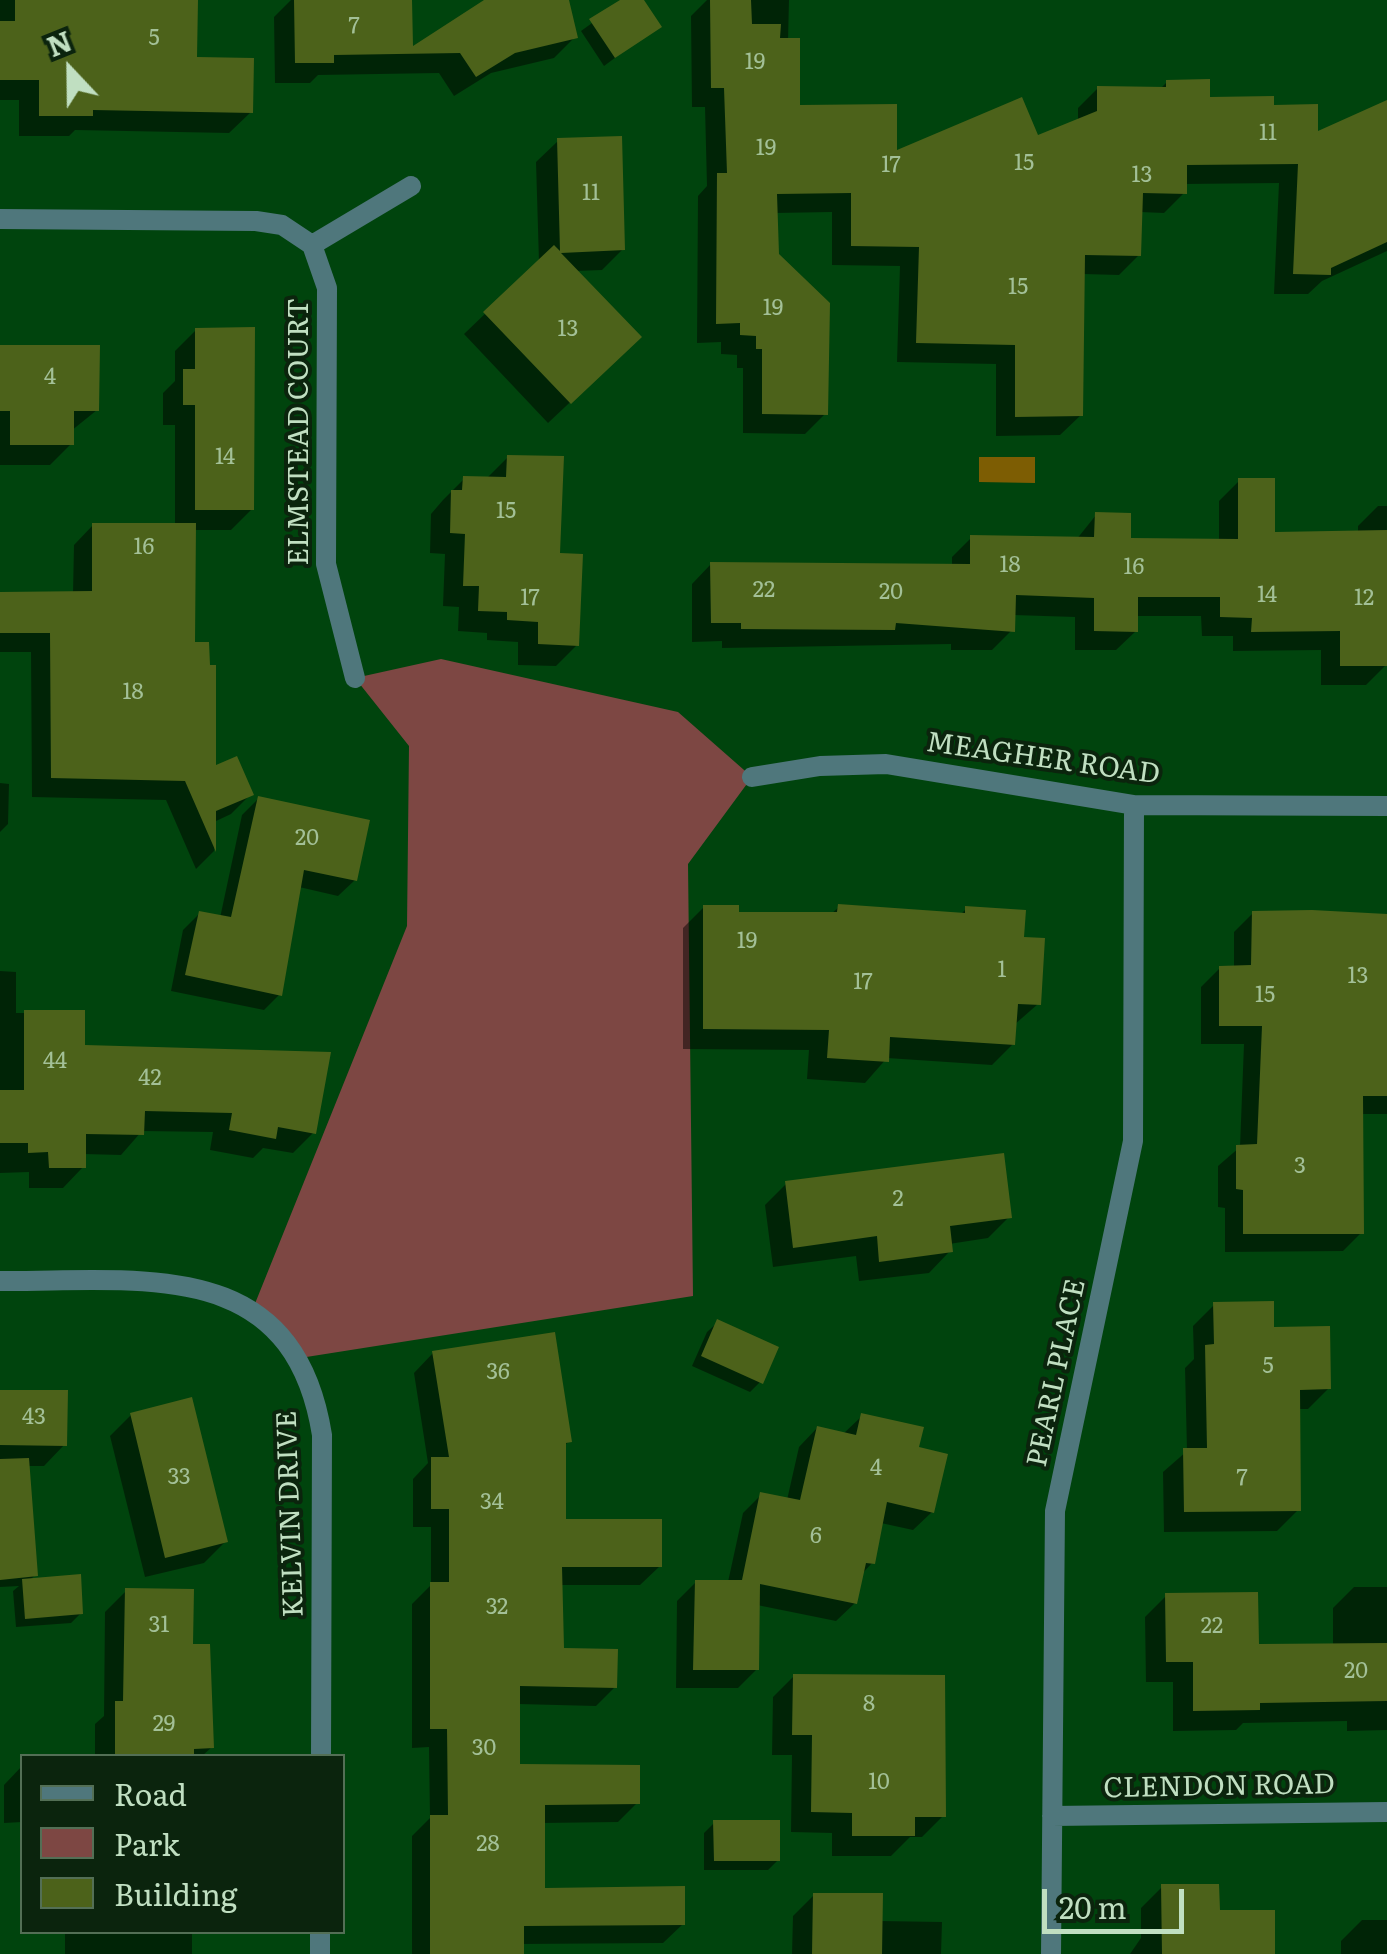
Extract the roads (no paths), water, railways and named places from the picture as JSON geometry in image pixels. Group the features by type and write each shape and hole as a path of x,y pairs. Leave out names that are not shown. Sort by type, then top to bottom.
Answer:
{"street":[{"path":"0,219 256,221 282,226 312,244 411,186"},
{"name":"ELMSTEAD COURT","path":"312,244 327,288 326,564 354,678"},
{"name":"MEAGHER ROAD","path":"752,777 820,766 886,764 1134,805 1387,806"},
{"name":"PEARL PLACE","path":"1051,1954 1054,1511 1133,1141 1134,805"},
{"name":"KELVIN DRIVE","path":"0,1282 165,1282 205,1289 264,1319 300,1358 315,1393 322,1435 321,1754"},
{"name":"CLENDON ROAD","path":"1052,1816 1387,1812"}]}
